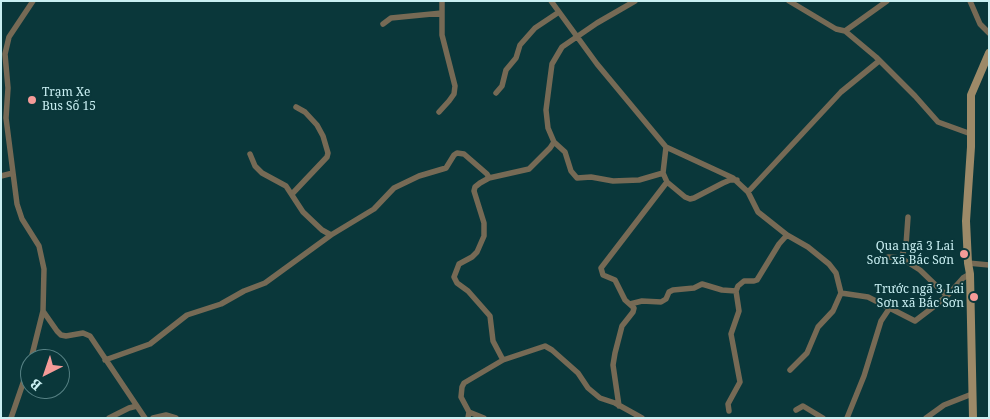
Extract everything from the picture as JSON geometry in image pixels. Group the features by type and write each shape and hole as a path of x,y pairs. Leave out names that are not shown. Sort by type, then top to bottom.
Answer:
{"street":[{"path":"33,1 12,30 6,45 8,88 6,118 19,212 39,246 45,280 43,311 34,349"},
{"path":"439,112 454,94 455,86 442,35 442,1"},
{"path":"551,1 577,37 666,147 737,180 748,192 758,212 787,235 808,247 829,264 836,273 841,293 833,311 818,327 807,353 790,370"},
{"path":"635,1 597,23 562,47 552,64 546,110 550,136 565,152 571,171 577,178 591,177 613,181 639,180 663,173"},
{"path":"789,1 836,29 845,31 915,96 938,122 971,134"},
{"path":"845,31 887,1"},
{"path":"970,1 980,24 989,33"},
{"path":"496,93 502,86 506,70 516,58 520,45 535,28 559,12"},
{"path":"383,24 391,18 442,13"},
{"path":"973,418 970,274 966,221 971,134 971,95 989,53"},
{"path":"748,192 841,92 879,61"},
{"path":"292,194 327,157 328,153 323,136 317,125 305,112 296,107"},
{"path":"503,360 493,341 490,316 468,291 457,283 454,277 459,264 477,252 484,236 484,223 474,191 475,186 489,178 529,169 554,142"},
{"path":"666,147 663,173 668,182 690,199 730,180 737,180"},
{"path":"105,360 150,344 187,315 216,306 264,283 331,235 374,209 397,186 419,176 446,168 457,153 464,154 487,174 489,178"},
{"path":"250,154 255,166 262,173 286,186 304,212 322,230 331,235"},
{"path":"1,176 13,173"},
{"path":"619,406 613,365 615,349 622,326 634,312 634,308 625,300 615,280 603,275 601,268 668,182"},
{"path":"901,258 906,245 908,217"},
{"path":"729,412 728,404 740,382 731,334 739,311 736,291 744,280 757,280 779,244 787,235"},
{"path":"888,257 901,258 920,270 947,296"},
{"path":"968,263 989,265"},
{"path":"841,293 868,297 915,321 947,296 963,278 970,274"},
{"path":"630,304 642,301 661,302 673,290 694,288 702,284 722,290 736,291"},
{"path":"847,418 864,376 881,320 889,309"},
{"path":"43,311 56,331 61,335 87,333 145,418"},
{"path":"484,418 468,415 461,397 464,383 503,360 541,347 548,347 578,373 588,388 600,398 642,418"},
{"path":"11,418 20,392"},
{"path":"926,418 944,406 972,394"},
{"path":"109,418 137,406"},
{"path":"796,410 803,406 823,418"},
{"path":"153,418 166,415 176,418"}],"place":[{"name":"Trạm Xe Bus Số 15","path":"32,100"},
{"name":"Qua ngã 3 Lai Sơn xã Bắc Sơn","path":"964,254"},
{"name":"Trước ngã 3 Lai Sơn xã Bắc Sơn","path":"974,297"}]}
